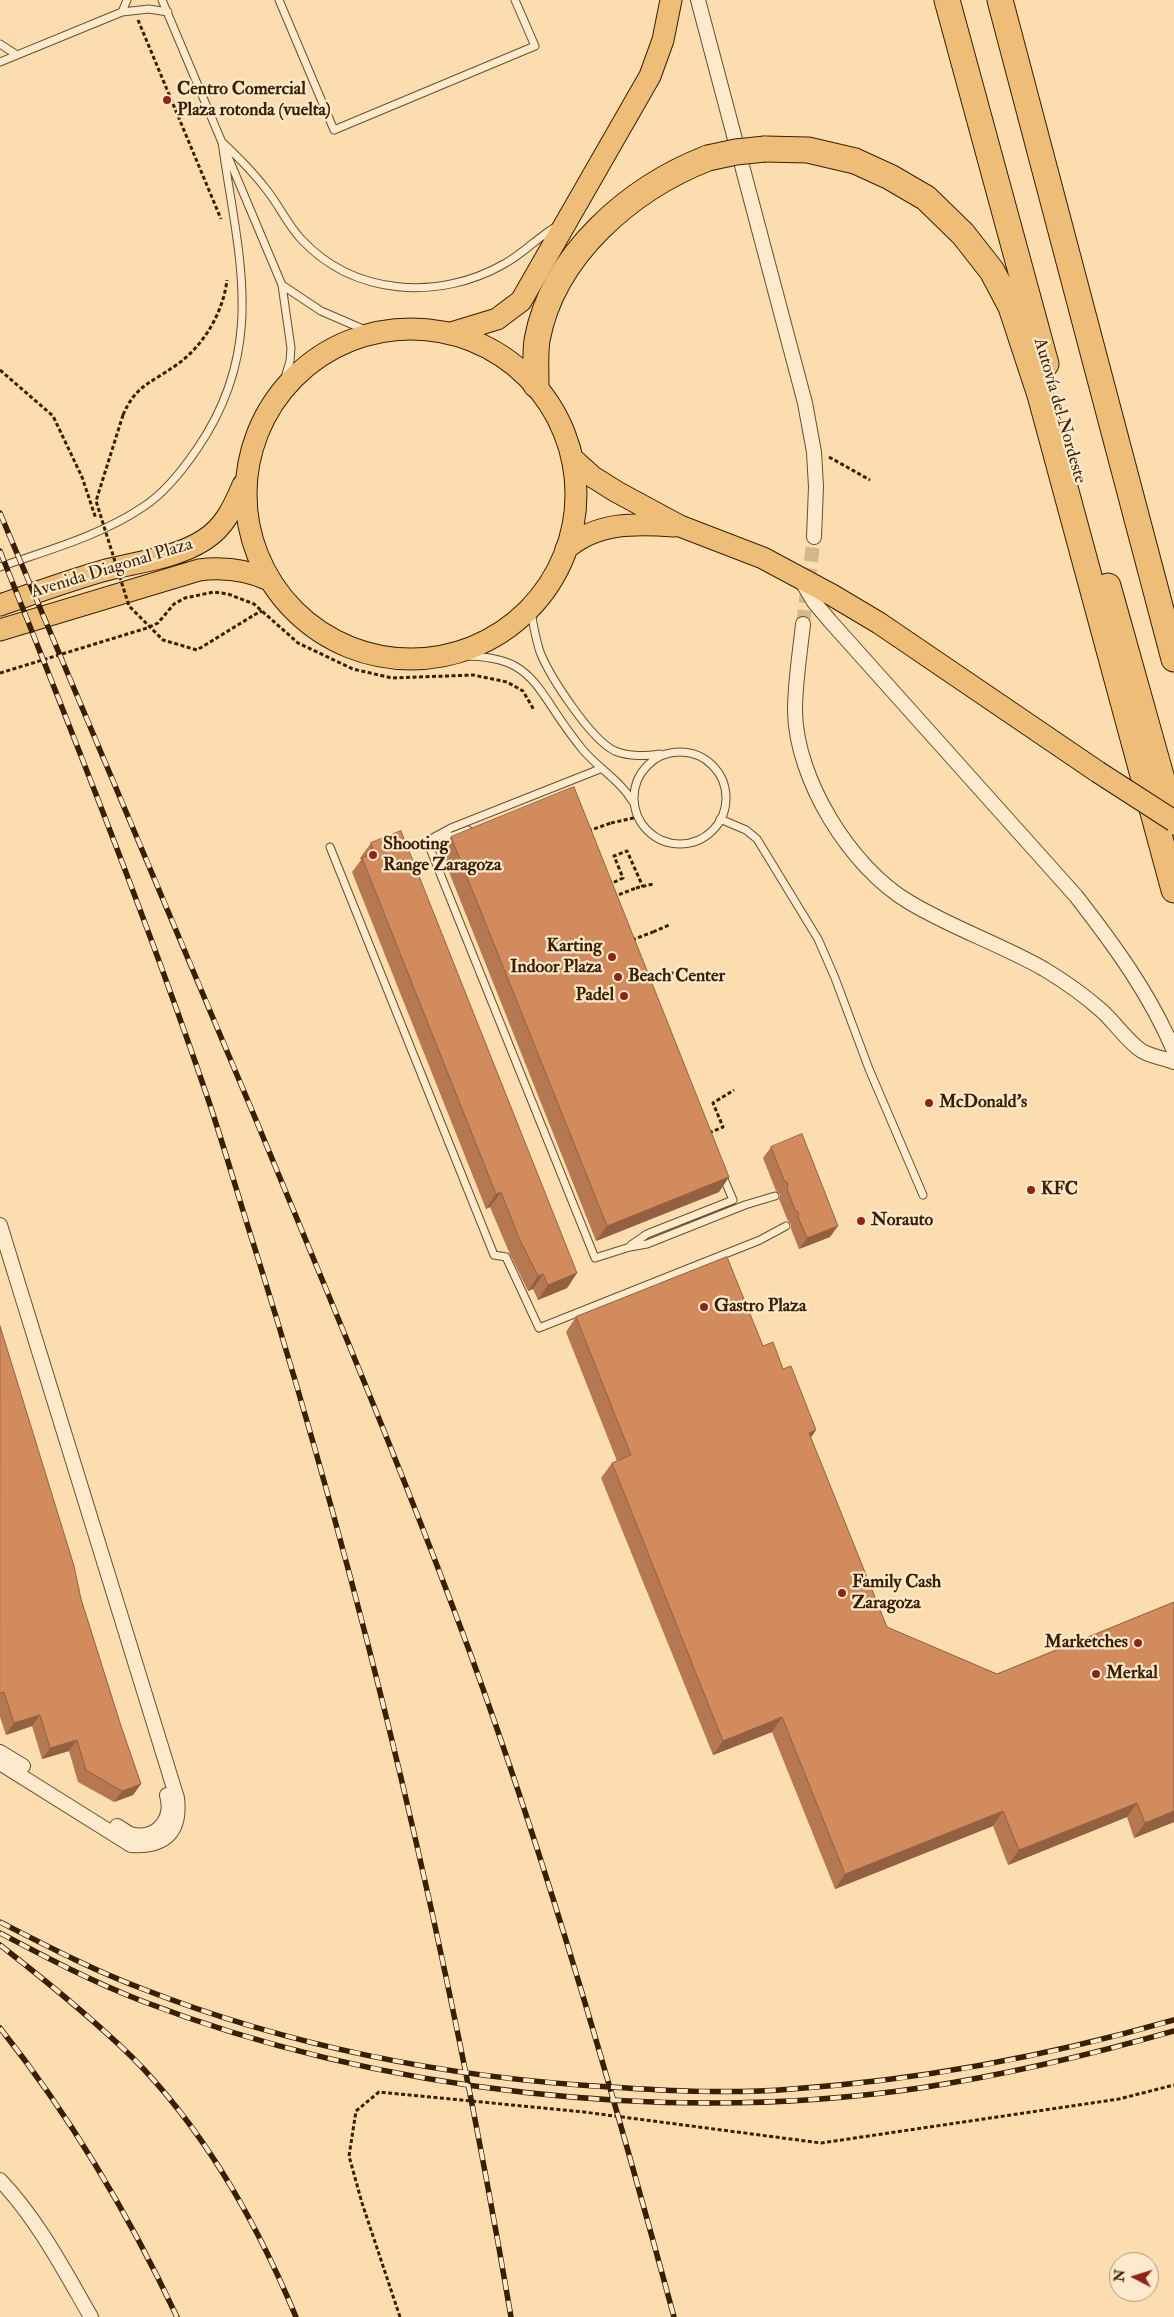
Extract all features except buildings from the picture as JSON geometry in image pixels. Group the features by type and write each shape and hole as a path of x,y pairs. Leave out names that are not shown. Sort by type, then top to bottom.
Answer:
{"highway":[{"name":"Autovía del Nordeste","path":"947,0 1048,372 1174,821"},
{"path":"1000,0 1174,659"},
{"path":"536,386 537,341 556,287 585,245 622,207 644,190 685,168 708,158 736,152 765,149 808,150 855,161 890,177 926,198 964,234 992,271 1011,307 1040,395 1174,890"}],"main road":[{"path":"450,333 496,319 521,301 650,76 663,40 671,0"},
{"path":"402,330 450,333 474,341 500,355 536,386 558,420 572,458 576,489 574,519 566,549 551,580 530,607 511,625 489,639 465,650 440,657 390,658 366,653 343,645 321,633 301,618 284,600 269,580 257,555 248,528 245,500 248,473 257,442 289,382 308,363 334,346 356,336 402,330"},
{"path":"572,458 593,477 680,526 763,558 798,575 879,623 1098,772 1174,821"},
{"name":"Avenida Diagonal Plaza","path":"0,605 104,571 170,554 205,540 228,516 248,473"},
{"path":"566,549 584,535 610,527 654,524 680,526"},
{"name":"Avenida Diagonal Plaza","path":"0,630 199,570 215,568 236,570 269,580"}],"street":[{"path":"698,0 805,403 814,452 816,487 814,537"},
{"path":"798,575 814,602 830,621 1076,896 1112,943 1145,993 1174,1051"},
{"path":"803,624 795,712 800,746 808,774 822,805 843,838 871,872 907,901 942,920 1018,955 1074,989 1101,1010 1140,1050 1174,1062"},
{"path":"0,1225 174,1789 179,1816 173,1830 162,1840 146,1846 131,1845 0,1763"},
{"path":"0,1255 165,1790 170,1813 165,1823 156,1831 144,1836 129,1834 0,1752"},
{"path":"0,2180 16,2196 44,2237 92,2317"}],"lane":[{"path":"122,12 127,0"},
{"path":"162,0 282,285 291,348 290,361 280,396"},
{"path":"279,0 334,130 535,46 515,0"},
{"path":"0,62 122,12 149,9 168,12"},
{"path":"0,44 17,55"},
{"path":"222,142 243,162 268,191 283,217 302,240 325,260 341,270 373,283 414,289 437,288 472,279 507,263 548,231 570,218"},
{"path":"0,567 100,531 143,507 161,493 182,470 216,419 232,379 241,335 243,286 222,142"},
{"path":"282,285 320,311 372,333"},
{"path":"440,657 466,654 494,657 510,663 525,672 537,684 580,746 600,769 627,791 646,830 658,838 672,843 686,843 700,839 712,830 720,819 726,796 717,771 707,760 694,754 680,752 629,755 613,750 603,744 562,691 548,668 536,638 530,607"},
{"path":"634,803 635,787 641,772 652,761 666,754"},
{"path":"600,769 450,828 440,836 427,841 595,1258 630,1246 647,1244 745,1205 775,1196"},
{"path":"720,819 746,830 757,839 818,939 923,1195"},
{"path":"440,836 453,836 480,826"},
{"path":"330,847 494,1255 506,1257 539,1328 760,1240 786,1226"},
{"path":"630,1246 647,1234 733,1200 719,1167"}],"path":[{"path":"137,10 138,24 156,60 223,228"},
{"path":"228,272 221,306 201,341 185,358 134,394 123,415 96,501 129,606 163,640 197,650 262,611"},
{"path":"0,370 53,416 82,477 100,531"},
{"path":"814,452 830,458 870,480"},
{"path":"0,673 146,628 158,623 174,604 185,598 201,594 228,594 254,604 298,643 353,669 392,678 473,675 507,682 523,691 534,710"},
{"path":"585,832 611,823 638,817"},
{"path":"607,885 624,878 614,856 627,851 643,888"},
{"path":"611,898 636,888 643,888 653,884"},
{"path":"628,941 669,925"},
{"path":"646,984 686,968"},
{"path":"706,1134 723,1127 712,1103 734,1090"},
{"path":"400,2317 348,2156 356,2111 379,2092 584,2112 821,2143 1119,2100 1174,2085"}],"tunnel":[{"path":"803,624 814,537"}],"railway":[{"path":"0,513 338,1318 392,1450 469,1650 526,1815 579,1982 674,2317"},
{"path":"0,551 107,822 183,1027 220,1136 297,1386 369,1649 433,1915 461,2049 511,2317"},
{"path":"0,1922 124,1982 256,2028 373,2056 432,2067 550,2083 656,2090 724,2092 769,2091 841,2085 985,2065 1080,2045 1174,2020"},
{"path":"0,1933 70,1969 142,2001 233,2032 328,2058 426,2078 526,2092 626,2101 726,2103 824,2099 920,2088 1016,2071 1174,2031"},
{"path":"0,1945 101,2028 133,2058 183,2116 206,2147 246,2213 281,2282 296,2317"},
{"path":"0,2028 50,2096 97,2167 139,2241 177,2317"}],"place":[{"name":"Centro Comercial Plaza rotonda (vuelta)","path":"167,100"},
{"name":"Shooting Range Zaragoza","path":"373,855"},
{"name":"Karting Indoor Plaza","path":"612,957"},
{"name":"Beach Center","path":"618,977"},
{"name":"Padel","path":"624,996"},
{"name":"McDonald's","path":"929,1103"},
{"name":"KFC","path":"1031,1190"},
{"name":"Norauto","path":"861,1221"},
{"name":"Gastro Plaza","path":"704,1307"},
{"name":"Family Cash Zaragoza","path":"842,1593"},
{"name":"Marketches","path":"1138,1643"},
{"name":"Merkal","path":"1096,1674"}]}
